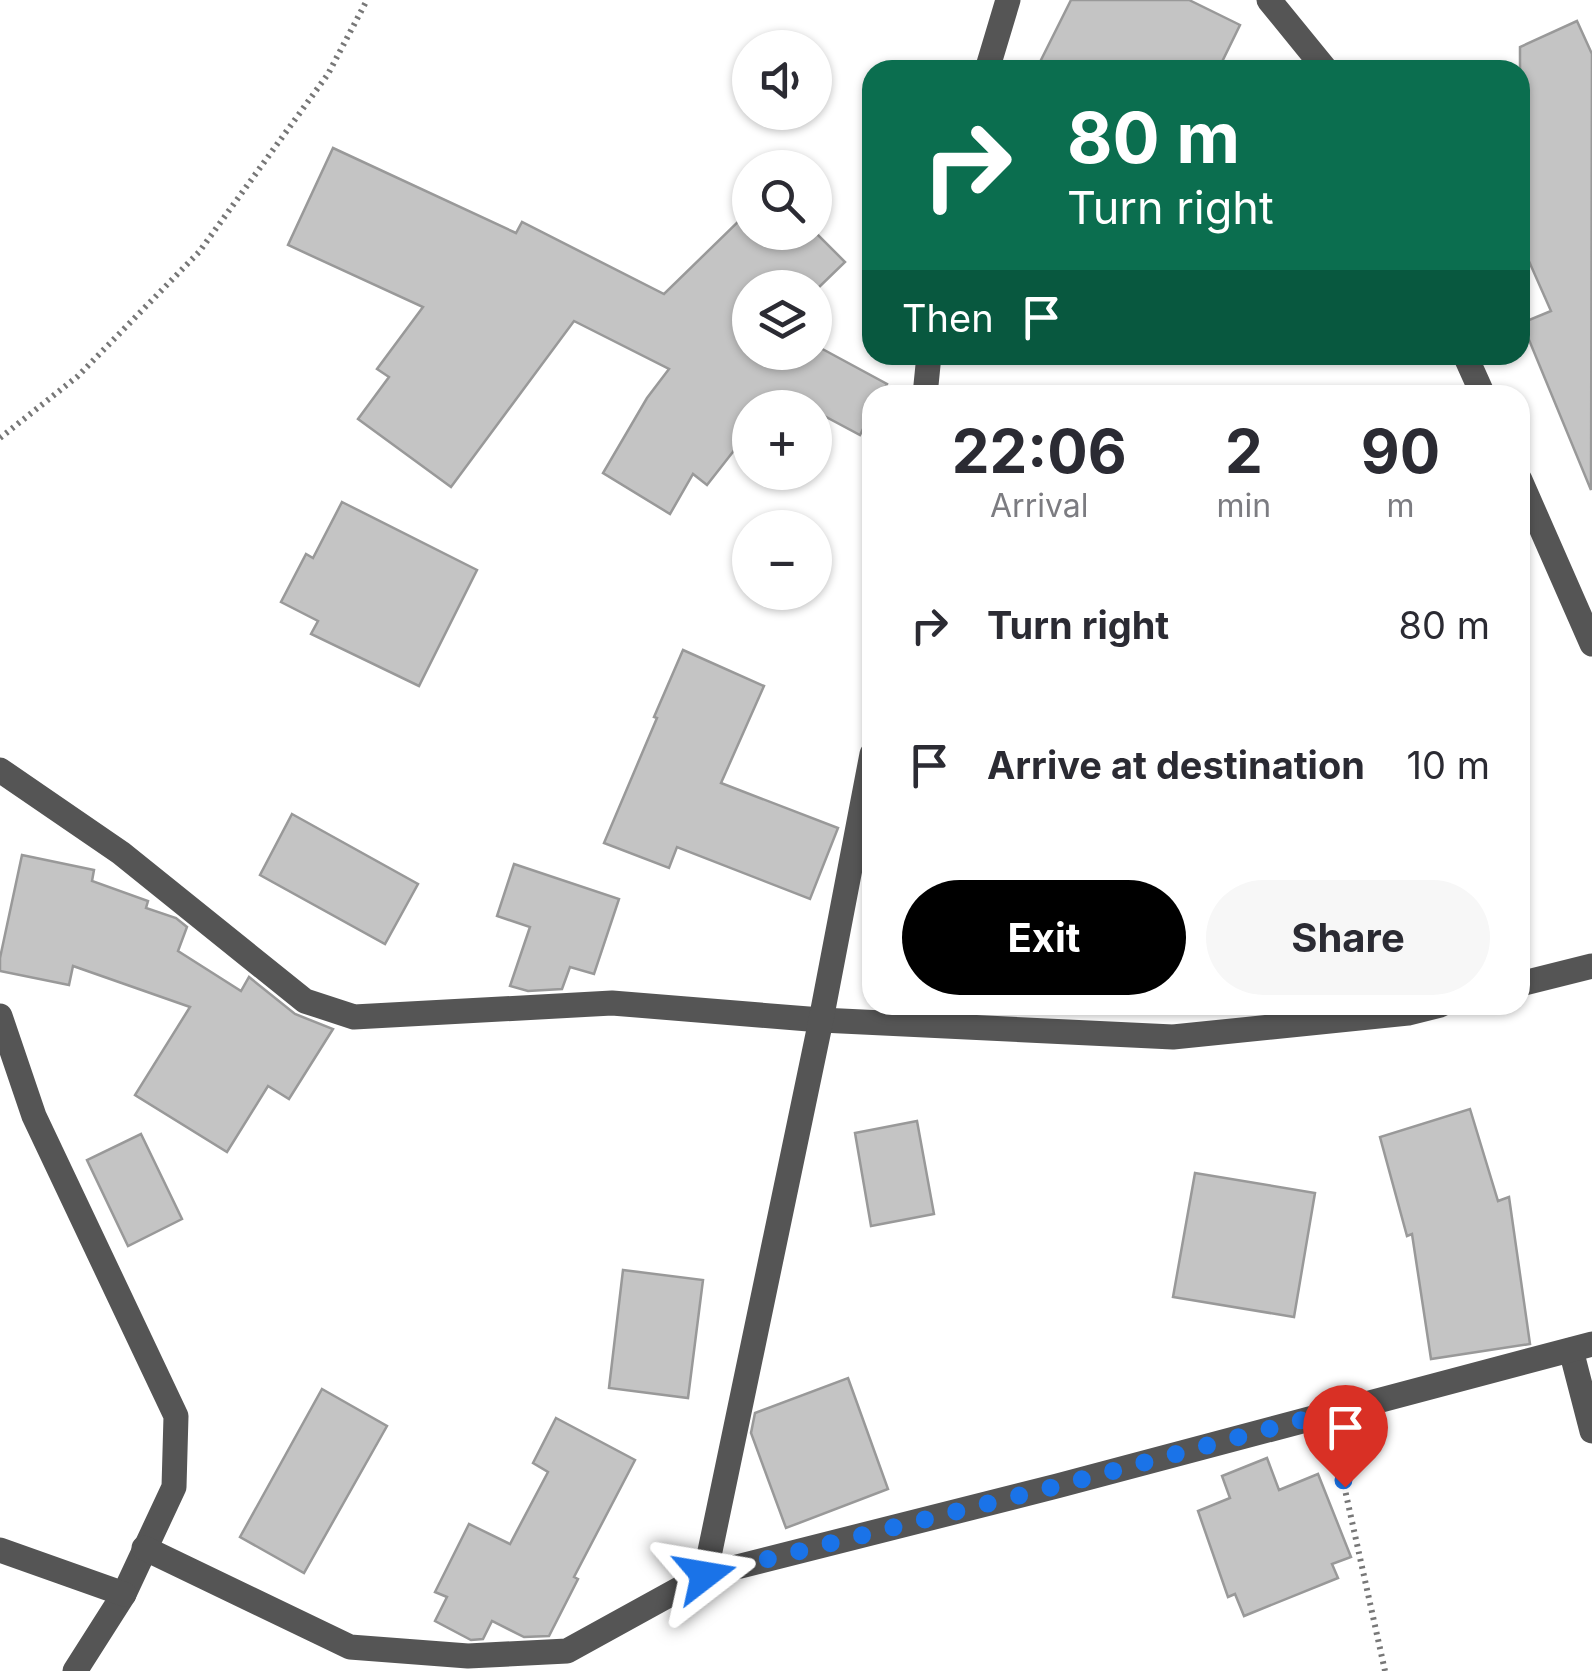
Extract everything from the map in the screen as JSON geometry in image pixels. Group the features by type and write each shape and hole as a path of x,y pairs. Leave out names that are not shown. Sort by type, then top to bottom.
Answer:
{"street":[{"path":"990,60 1008,0"},
{"path":"1270,0 1318,60"},
{"path":"1530,503 1592,644"},
{"path":"0,770 121,853 306,1001 354,1017 612,1004 820,1020 1173,1037 1388,1015"},
{"path":"705,1575 862,805"},
{"path":"1530,982 1592,966"},
{"path":"0,1016 34,1116 176,1416 174,1487 124,1594 75,1671"},
{"path":"144,1548 350,1647 470,1664 567,1651 705,1575 1581,1347 1592,1431"},
{"path":"0,1550 124,1594"}],"path":[{"path":"0,438 78,376 199,252 328,74 368,0"},
{"path":"1328,1413 1386,1671"}],"building":[{"path":"1071,0 1189,0 1240,25 1223,60 1041,60"},
{"path":"1577,21 1592,54 1591,490 1530,342 1530,320 1551,311 1530,264 1530,60 1520,60 1520,47"},
{"path":"333,148 516,233 522,222 664,294 732,228 732,250 832,249 845,262 832,275 832,270 732,270 732,370 832,370 832,354 887,384 862,385 860,435 832,420 832,390 732,390 732,453 707,485 693,474 670,514 603,473 647,398 669,369 574,321 451,487 358,419 389,377 377,369 423,307 288,245"},
{"path":"342,502 477,570 419,686 311,634 318,621 281,602 306,554 313,558"},
{"path":"683,650 764,686 721,783 838,828 810,899 677,847 669,868 604,843"},
{"path":"292,814 418,884 385,944 260,875"},
{"path":"22,855 94,870 92,881 148,901 146,908 176,918 187,927 178,951 241,991 249,977 295,1014 333,1029 289,1099 268,1086 227,1152 135,1095 190,1007 73,966 69,985 0,971"},
{"path":"514,864 619,899 594,974 570,967 562,989 528,991 510,986 530,927 497,916"},
{"path":"1470,1109 1498,1201 1509,1197 1530,1344 1431,1359 1412,1234 1407,1236 1380,1137"},
{"path":"917,1121 934,1214 871,1226 855,1133"},
{"path":"141,1134 182,1219 128,1246 87,1160"},
{"path":"1195,1173 1315,1193 1294,1317 1173,1297"},
{"path":"623,1270 703,1280 688,1398 609,1388"},
{"path":"848,1378 888,1489 786,1528 751,1433 755,1413"},
{"path":"322,1389 387,1426 304,1573 240,1537"},
{"path":"556,1418 635,1460 574,1577 578,1579 549,1636 524,1637 492,1621 483,1639 471,1640 435,1621 447,1597 435,1592 469,1524 510,1544 548,1472 533,1463"},
{"path":"1267,1458 1279,1490 1318,1474 1351,1557 1332,1564 1338,1578 1244,1616 1235,1594 1228,1597 1198,1511 1230,1498 1222,1476"}],"route":[{"path":"705,1575 1328,1413 1345,1487"}]}
